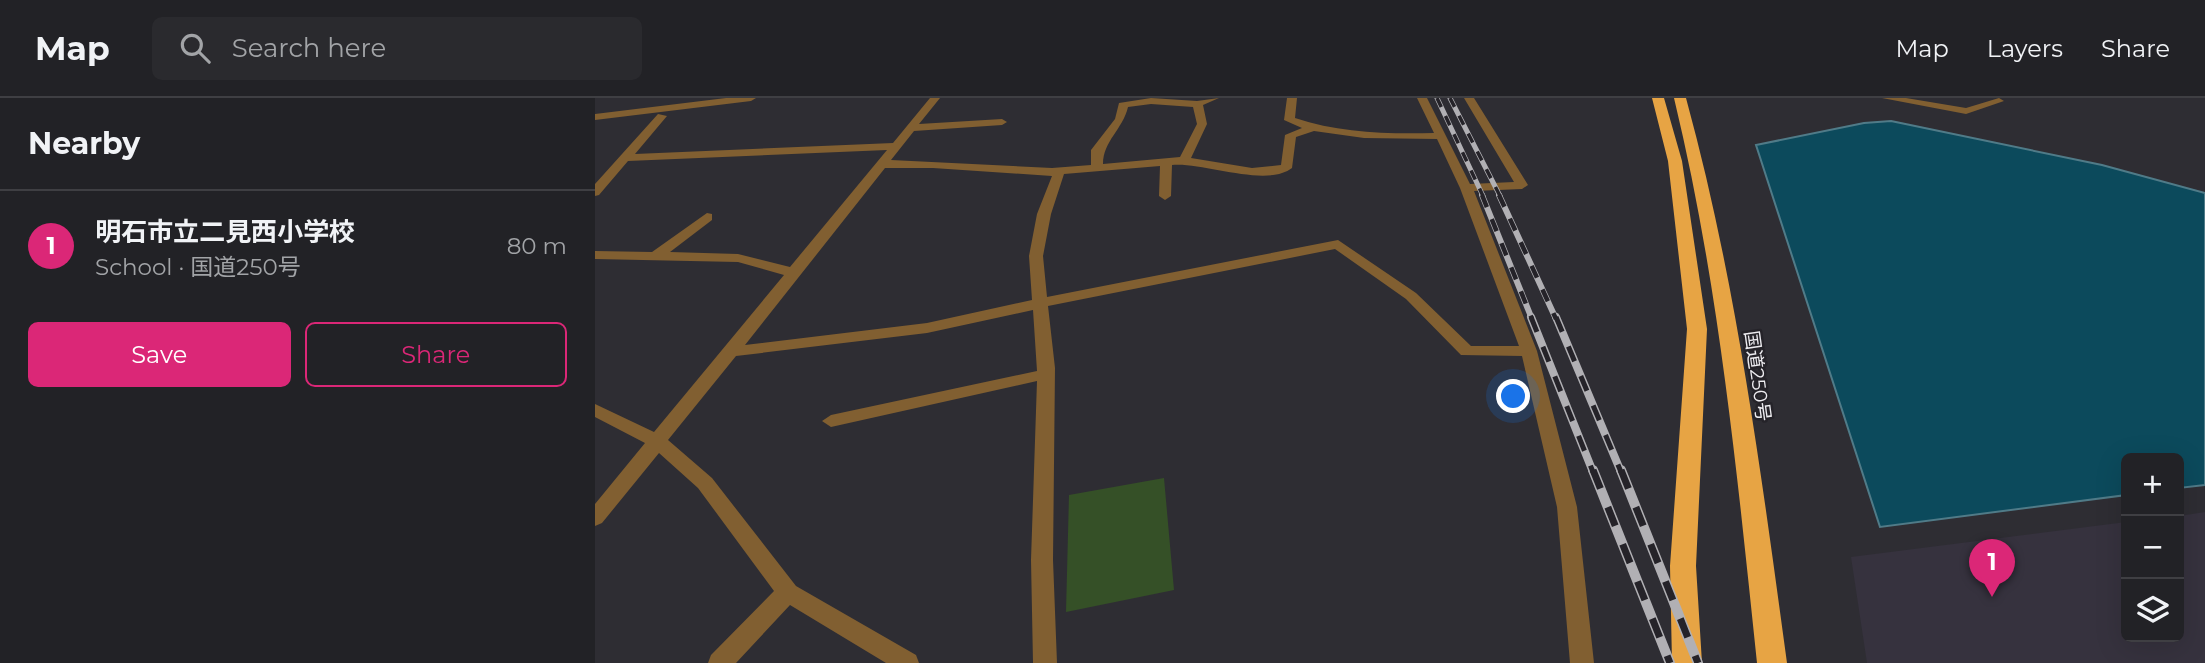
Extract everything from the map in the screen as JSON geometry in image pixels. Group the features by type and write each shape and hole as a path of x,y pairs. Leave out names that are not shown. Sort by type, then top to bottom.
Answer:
{"highway":[{"path":"1658,98 1675,162 1697,329 1683,566 1687,663"},
{"name":"国道250号","path":"1680,98 1699,168 1730,334 1772,663"}],"street":[{"path":"595,117 751,98"},
{"path":"595,518 935,98"},
{"path":"1097,168 1097,150 1120,119 1123,105 1151,100 1198,104 1213,98"},
{"path":"1292,98 1289,120 1311,128 1374,136 1441,136"},
{"path":"1422,98 1466,188 1529,351 1567,507 1582,663"},
{"path":"1466,188 1522,185 1469,98"},
{"path":"1887,98 1966,111 1999,101"},
{"path":"1184,160 1202,124 1198,104"},
{"path":"595,192 662,116"},
{"path":"911,128 1002,122"},
{"path":"882,164 1059,172 1184,160 1252,172 1286,169 1291,135 1311,128"},
{"path":"625,158 896,146"},
{"path":"1165,195 1166,162"},
{"path":"1045,663 1042,560 1046,374 1038,306 1036,256 1044,214 1059,172"},
{"path":"656,256 707,217"},
{"path":"732,351 927,328 1038,306 1138,282 1338,244 1411,296 1467,351 1529,351"},
{"path":"595,255 738,258 795,273"},
{"path":"831,421 1046,374"},
{"path":"595,410 657,441 705,483 787,592 907,663"},
{"path":"720,663 787,592"}],"shaded area":[{"path":"2205,512 2205,663 1867,663 1851,557 2121,523 2121,642 2184,642 2184,515"}],"green space":[{"path":"1164,478 1174,590 1066,612 1069,495"}],"water":[{"path":"1891,121 2102,165 2205,193 2205,485 2184,487 2184,453 2121,453 2121,496 1880,527 1756,145 1864,123"}],"railway":[{"path":"1437,98 1483,196"},
{"path":"1450,98 1500,196"},
{"path":"1482,195 1532,319"},
{"path":"1499,195 1556,319"},
{"path":"1531,317 1593,472"},
{"path":"1556,317 1621,472"},
{"path":"1593,470 1670,663"},
{"path":"1621,470 1698,663"}],"place":[{"name":"明石市立二見西小学校","path":"1992,597"}]}
